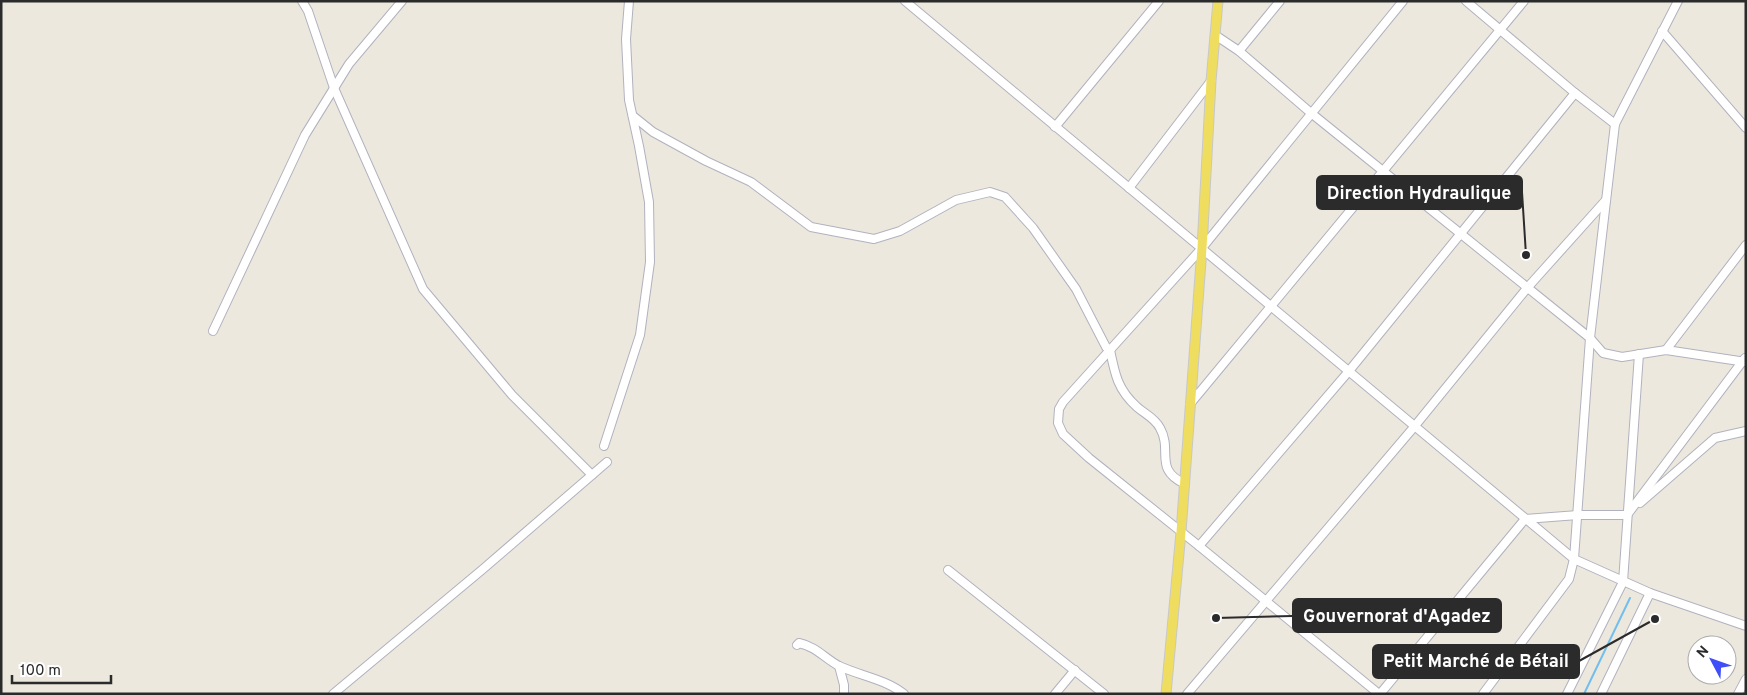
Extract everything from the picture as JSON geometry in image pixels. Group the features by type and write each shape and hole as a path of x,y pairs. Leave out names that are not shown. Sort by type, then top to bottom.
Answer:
{"main road":[{"path":"1166,694 1182,532 1202,248 1211,81 1218,1"}],"street":[{"path":"302,1 308,11 334,88 423,288 512,395 592,474"},
{"path":"213,331 305,135 349,64 402,1"},
{"path":"604,446 640,335 650,262 649,202 629,100 626,39 629,1"},
{"path":"905,1 1574,559 1650,593 1746,626"},
{"path":"1055,127 1159,1"},
{"path":"1239,51 1280,1"},
{"path":"1403,1 1202,248 1062,402 1059,409 1058,423 1063,434 1089,458 1200,546 1379,694 1525,519 1578,515 1627,515 1715,438 1746,430"},
{"path":"1466,1 1574,93 1615,124"},
{"path":"1190,404 1524,1"},
{"path":"1483,694 1569,579 1574,559 1578,515 1590,338 1615,124 1678,1"},
{"path":"1662,31 1746,128"},
{"path":"1216,35 1239,51 1311,113 1590,338 1603,353 1622,357 1666,350 1745,360"},
{"path":"1129,188 1211,81"},
{"path":"1200,546 1349,371 1574,93"},
{"path":"632,116 653,132 706,161 751,182 811,227 874,239 900,230 956,200 990,192 1005,197 1033,228 1070,282 1106,347 1110,350 1118,384 1124,394 1138,408 1155,420 1160,428 1168,472 1174,479 1185,484"},
{"path":"1187,694 1528,288 1606,200"},
{"path":"1666,350 1746,245"},
{"path":"1567,694 1623,582 1640,354"},
{"path":"1627,515 1745,360"},
{"path":"333,694 607,462"},
{"path":"948,570 1104,694"},
{"path":"1601,694 1650,593"},
{"path":"797,645 799,643 810,646 839,666 876,678 904,694"},
{"path":"839,666 844,685 844,694"},
{"path":"1055,694 1075,670"},
{"path":"1738,694 1746,679"}],"waterway":[{"path":"1584,694 1630,598"}],"place":[{"name":"Direction Hydraulique","path":"1526,255"},
{"name":"Gouvernorat d'Agadez","path":"1216,618"},
{"name":"Petit Marché de Bétail","path":"1655,619"}]}
